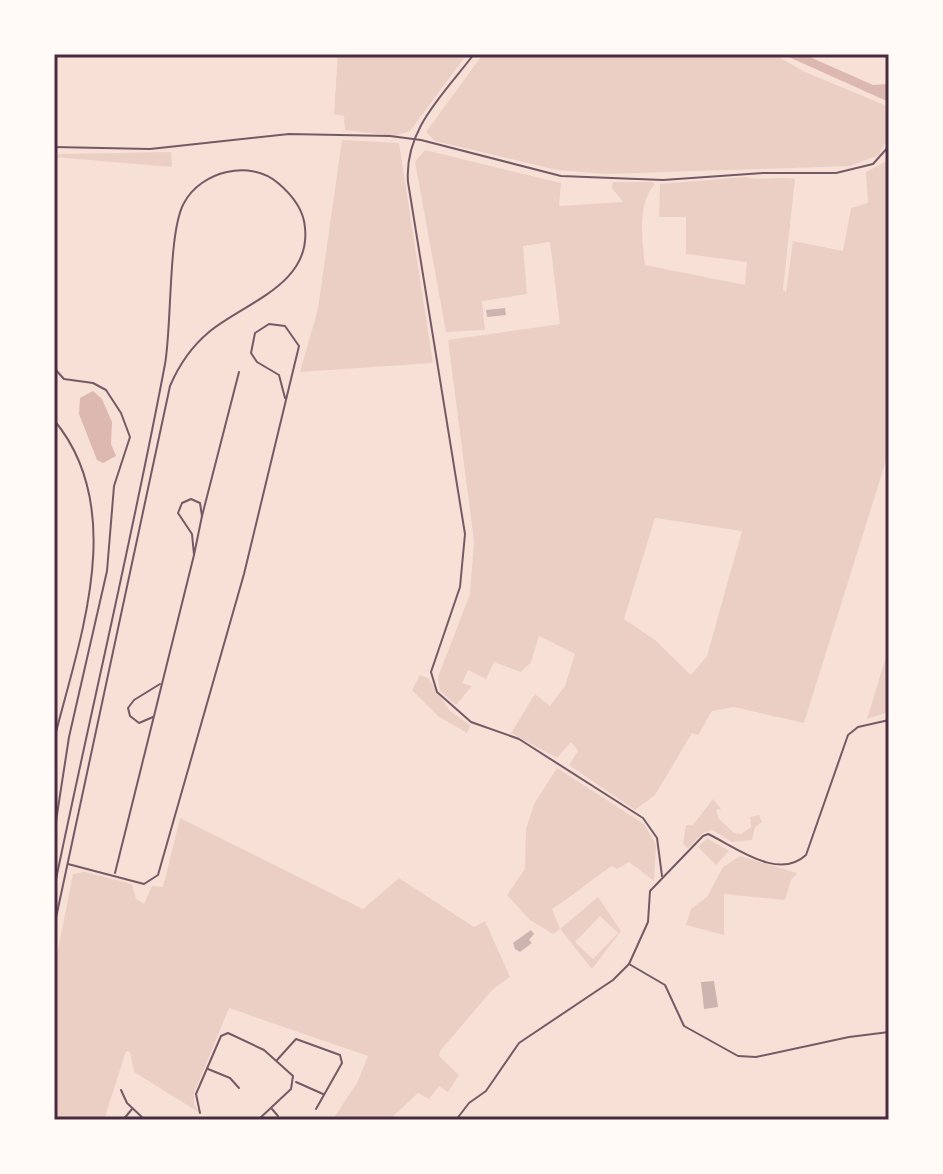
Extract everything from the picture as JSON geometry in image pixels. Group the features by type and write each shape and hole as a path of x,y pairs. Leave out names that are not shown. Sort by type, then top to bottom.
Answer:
{"street":[{"path":"474,54 412,139 408,155 408,182 465,534 460,587 434,657 434,686 450,707 471,722 519,739 643,818 657,838 662,876"},
{"path":"54,147 150,149 263,136 333,133 412,139 561,176 663,180 763,173 836,173 873,164 889,146"},
{"path":"54,889 165,363 177,220 187,197 216,175 243,170 269,176 292,197 301,213 306,228 302,253 291,274 274,290 220,324 196,344 170,386 54,927"},
{"path":"67,864 150,882 158,875 244,574 299,341 285,326 269,324 255,333 251,353 257,362 279,375 285,398"},
{"path":"54,368 64,379 93,383 106,390 121,413 130,437 114,486 107,571 78,693 54,834"},
{"path":"114,874 239,372"},
{"path":"54,420 74,451 85,478 94,535 85,611 54,740"},
{"path":"194,555 193,537 179,517 178,509 183,502 194,499 202,506 202,516"},
{"path":"153,716 139,723 130,716 128,708 134,700 158,686 165,668"},
{"path":"456,1120 466,1106 486,1091 519,1043 613,980 629,964 648,922 650,891 708,834 770,865 799,861 806,855 848,735 858,727 889,720"},
{"path":"629,964 665,985 684,1026 738,1056 756,1057 849,1037 889,1032"},
{"path":"200,1113 196,1094 223,1033 255,1044 293,1076 294,1082"},
{"path":"277,1061 296,1039 340,1055 342,1063 316,1109"},
{"path":"207,1069 230,1078 239,1088"},
{"path":"294,1082 324,1095"},
{"path":"258,1120 294,1082"},
{"path":"121,1090 132,1109 145,1120"},
{"path":"271,1108 278,1116"},
{"path":"123,1120 132,1109"}],"shaded area":[{"path":"338,54 467,54 410,131 395,136 345,130 344,116 334,114"},
{"path":"483,54 774,54 803,71 889,107 889,136 879,155 850,166 607,174 557,170 435,141 426,132"},
{"path":"782,54 803,54 873,85 889,84 889,102"},
{"path":"342,140 399,143 433,363 300,372 318,309"},
{"path":"425,150 561,183 559,206 623,202 612,188 613,182 652,182 655,184 645,201 642,222 645,265 745,285 747,262 686,254 686,217 659,217 660,184 745,177 795,179 783,289 786,293 793,241 843,251 851,208 868,203 866,172 885,162 889,154 889,451 804,723 734,707 712,711 698,735 692,733 655,795 635,810 569,765 578,751 571,742 557,758 511,733 535,694 550,706 565,686 575,654 539,636 531,662 521,672 494,662 486,679 468,670 462,683 472,686 456,705 440,691 438,677 470,594 474,541 448,340 560,324 550,242 523,246 527,294 482,301 485,330 446,332 415,162","holes":["655,518 742,531 707,656 691,675 655,640 624,619"]},
{"path":"171,152 172,167 54,157 60,154"},
{"path":"93,391 102,399 112,422 111,444 116,456 103,463 97,460 79,414 80,398"},
{"path":"889,647 889,712 867,719"},
{"path":"420,675 428,678 450,711 470,725 467,733 438,716 412,690"},
{"path":"557,768 644,824 656,845 654,881 629,862 617,869 612,866 552,909 560,929 553,934 530,920 507,895 525,869 526,829 534,804"},
{"path":"713,799 721,809 716,810 719,819 734,833 741,834 751,827 750,817 759,815 762,822 755,827 752,840 732,842 712,830 703,833 688,848 683,844 686,825 693,825"},
{"path":"180,818 363,909 399,878 474,927 485,921 510,977 493,989 440,1051 439,1056 459,1075 448,1092 439,1086 429,1099 418,1093 389,1120 328,1120 333,1119 357,1083 368,1056 229,1008 194,1093 194,1105 200,1113 134,1072 130,1052 126,1051 104,1120 54,1120 54,970 73,874 85,872 132,884 136,899 144,904 152,886 163,887"},
{"path":"707,838 729,851 716,865 698,847"},
{"path":"740,856 797,873 791,880 785,900 724,894 724,935 686,925 691,909 707,897 723,867"},
{"path":"598,897 621,931 592,969 560,929","holes":["600,916 618,933 593,959 575,942"]}],"building":[{"path":"505,308 506,315 487,317 486,310"},
{"path":"531,930 534,934 529,940 532,943 520,952 515,949 513,943"},
{"path":"714,981 718,1007 704,1009 701,982"}]}
